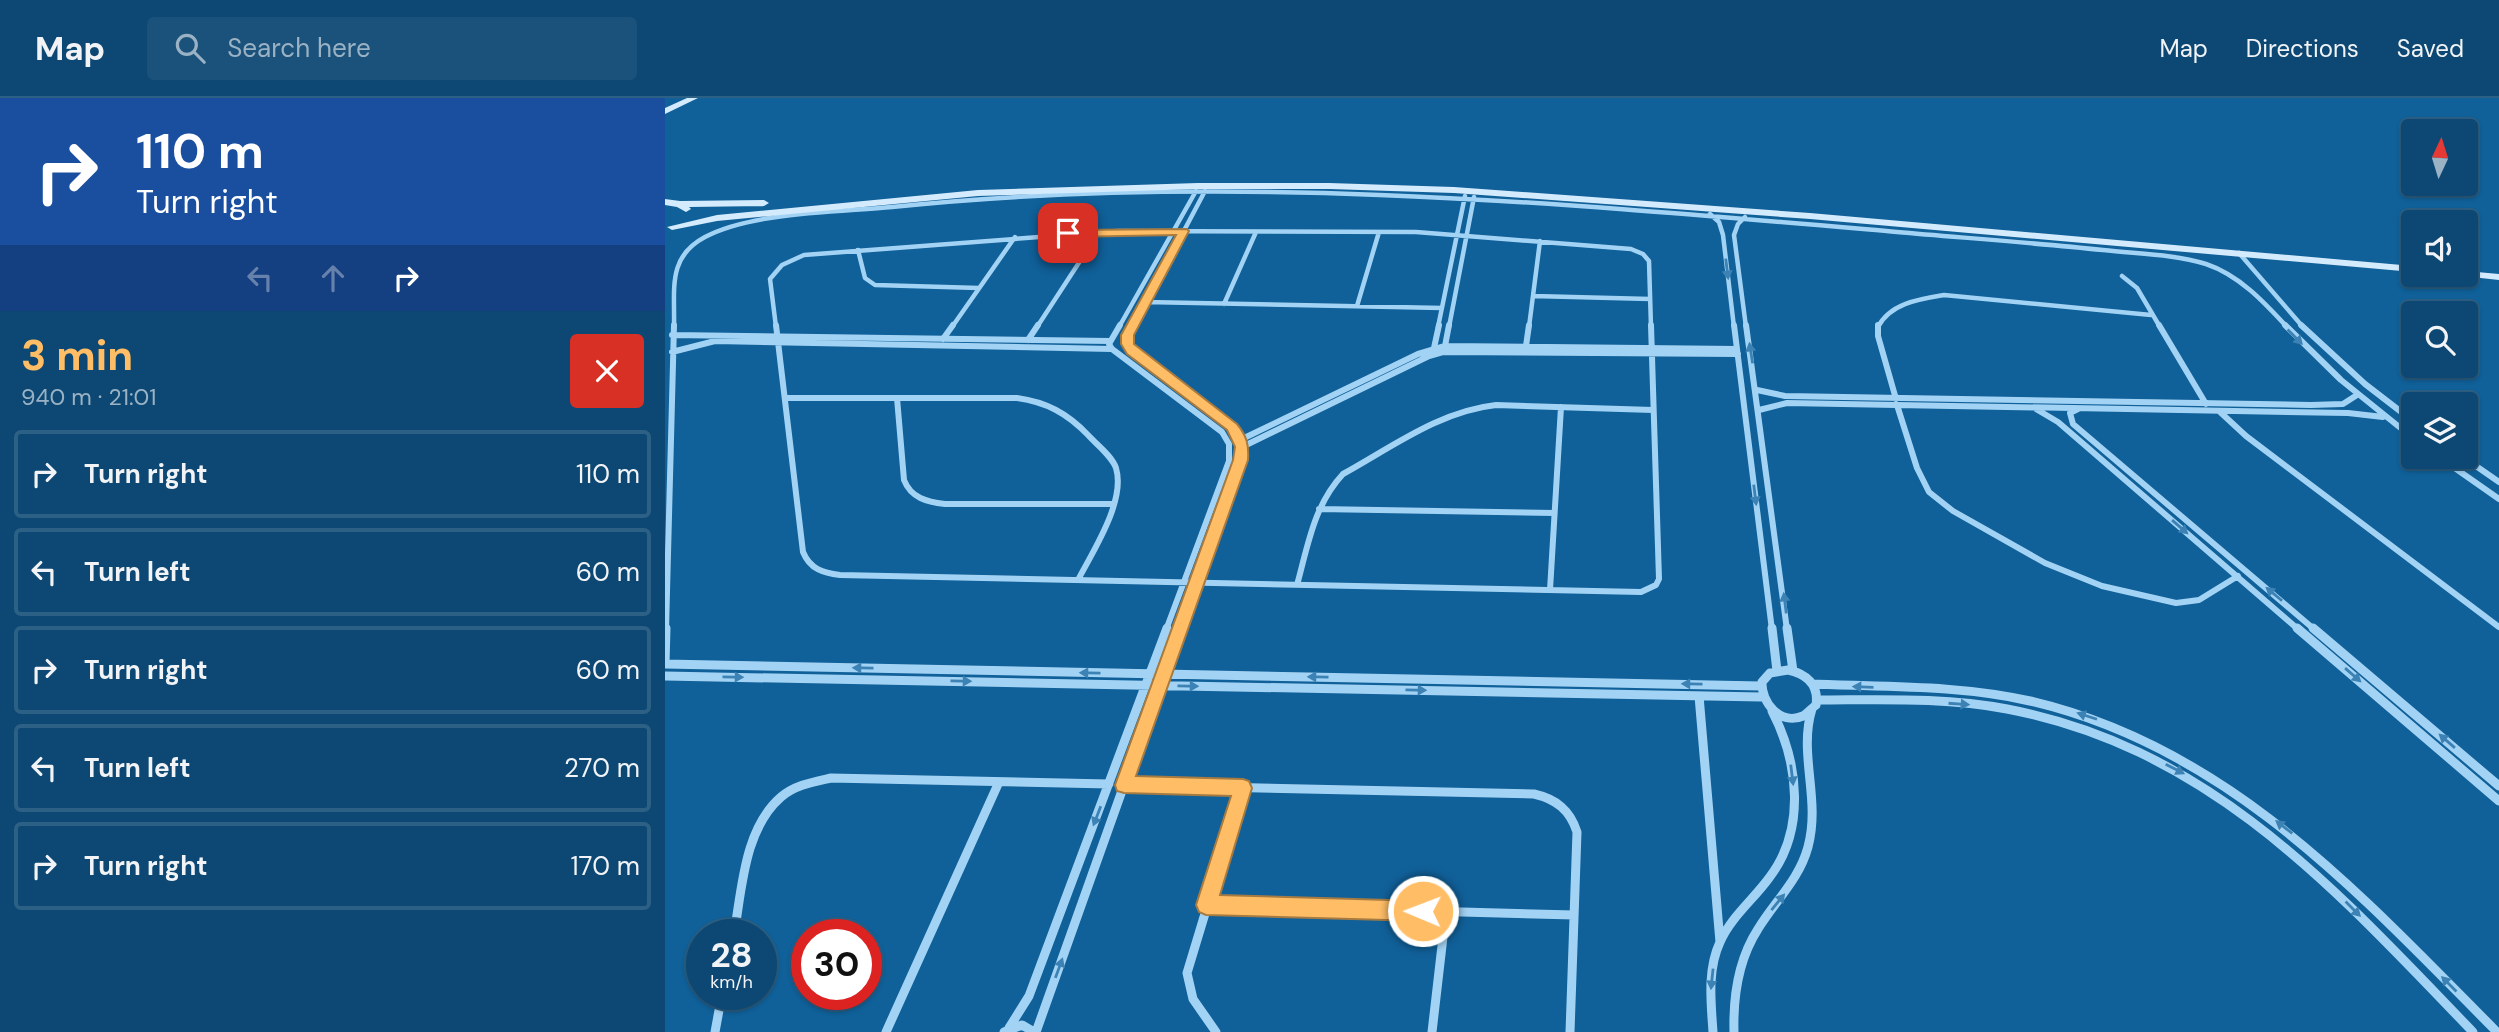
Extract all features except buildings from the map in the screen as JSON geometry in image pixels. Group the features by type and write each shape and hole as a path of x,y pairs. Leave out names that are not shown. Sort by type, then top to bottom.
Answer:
{"street":[{"path":"665,111 691,100"},
{"path":"665,121 691,100"},
{"path":"1243,177 1262,181 1254,185"},
{"path":"674,203 730,206 982,184 1243,177 1454,190 1707,212 1719,222 1723,235 1777,671"},
{"path":"667,230 726,217 978,193 1254,185 1305,181 1496,184 2401,260"},
{"path":"1111,345 1173,231 1200,191"},
{"path":"1007,1030 1022,1025 1035,1032 1241,460 1241,444 1232,427 1129,347 1128,335 1183,231 1200,191"},
{"path":"1761,686 665,664 672,335 678,259 703,238 736,226 861,209 952,201 1200,191 1313,191 1465,196 1890,223 2401,268"},
{"path":"665,192 674,203 686,208 686,214 667,230"},
{"path":"1434,348 1465,196"},
{"path":"1445,346 1474,197"},
{"path":"726,217 720,214 730,206"},
{"path":"1793,671 1734,235 1738,224 1750,215 2189,260 2226,271 2249,288 2304,347 2357,395 2401,429"},
{"path":"1878,215 1892,219 1893,222 1890,223"},
{"path":"1942,220 1941,224 1958,229"},
{"path":"1183,231 1457,234 1631,249 1643,254 1649,261 1659,579 1656,585 1641,592 840,575 816,570 804,556 770,279 776,269 804,256 858,250 1099,232 1183,231"},
{"path":"1028,340 1099,232"},
{"path":"1224,304 1256,232"},
{"path":"1357,306 1379,232"},
{"path":"943,339 1015,237"},
{"path":"1526,346 1540,242"},
{"path":"858,250 865,278 876,285 979,288"},
{"path":"2239,253 2266,286 2336,358 2401,411"},
{"path":"2478,266 2499,268"},
{"path":"2478,275 2499,276"},
{"path":"2122,276 2137,288 2206,404"},
{"path":"1448,280 1458,281"},
{"path":"1144,282 1156,282"},
{"path":"2249,288 2266,286"},
{"path":"2151,315 1944,295 1920,297 1885,315 1878,325 1878,336 1917,468 1929,492 1953,511 2045,563 2102,586 2176,603 2199,600 2238,576"},
{"path":"1533,296 1650,299"},
{"path":"1145,302 1442,308"},
{"path":"672,335 869,344 1111,345"},
{"path":"869,344 874,338"},
{"path":"672,352 708,342 776,339 1028,340 1111,345 1225,436 1230,455 1219,489 1029,996 1007,1030"},
{"path":"1241,444 1434,348 1526,346 1551,349"},
{"path":"1336,397 1436,354 1458,351 1551,349 1737,352"},
{"path":"1757,390 1801,400 1896,402 2311,405 2343,404 2357,395"},
{"path":"785,398 1026,398 1055,406 1065,412 1115,465 1119,484 1114,504 1078,580"},
{"path":"897,398 904,480 908,490 918,498 945,504 1114,504"},
{"path":"1759,410 1801,400"},
{"path":"1896,402 2032,408 2315,412 2386,418"},
{"path":"1297,585 1319,509 1328,490 1343,474 1453,413 1488,405 1654,410"},
{"path":"2311,405 2315,412"},
{"path":"1550,590 1561,407"},
{"path":"2032,408 2054,418 2499,801"},
{"path":"2079,408 2070,413 2069,418 2086,436 2499,786"},
{"path":"2219,411 2246,436 2499,627"},
{"path":"2077,438 2086,436"},
{"path":"2478,468 2499,482"},
{"path":"2456,469 2499,499"},
{"path":"1219,489 1230,489"},
{"path":"1319,509 1554,513"},
{"path":"1713,1032 1711,981 1720,943 1734,919 1778,866 1791,828 1794,803 1789,754 1783,732 1761,697 1761,686 1766,676 1777,671 1793,671 1814,684 1990,694 2060,708 2130,732 2205,772 2277,821 2335,870 2497,1032"},
{"path":"665,676 1761,697"},
{"path":"1734,1032 1735,990 1744,956 1758,928 1797,880 1808,850 1814,805 1806,737 1817,699 1814,684"},
{"path":"1699,696 1720,943"},
{"path":"1817,699 1937,702 2008,709 2070,725 2144,754 2198,781 2304,861 2473,1032"},
{"path":"1772,711 1790,717 1803,715 1812,709"},
{"path":"737,919 756,828 771,806 795,788 831,778 1108,784"},
{"path":"886,1032 999,782"},
{"path":"1124,785 1534,794 1551,799 1571,816 1577,832 1570,1032"},
{"path":"1216,1032 1193,999 1187,981 1188,965 1243,788"},
{"path":"1206,905 1574,915"},
{"path":"1432,1032 1446,911"},
{"path":"2399,956 2412,947"},
{"path":"715,1032 719,1010"}],"route":[{"path":"1068,233 1183,231 1128,335 1127,344 1131,351 1232,427 1241,440 1242,447 1241,460 1124,785 1243,788 1206,905 1423,911"}]}
